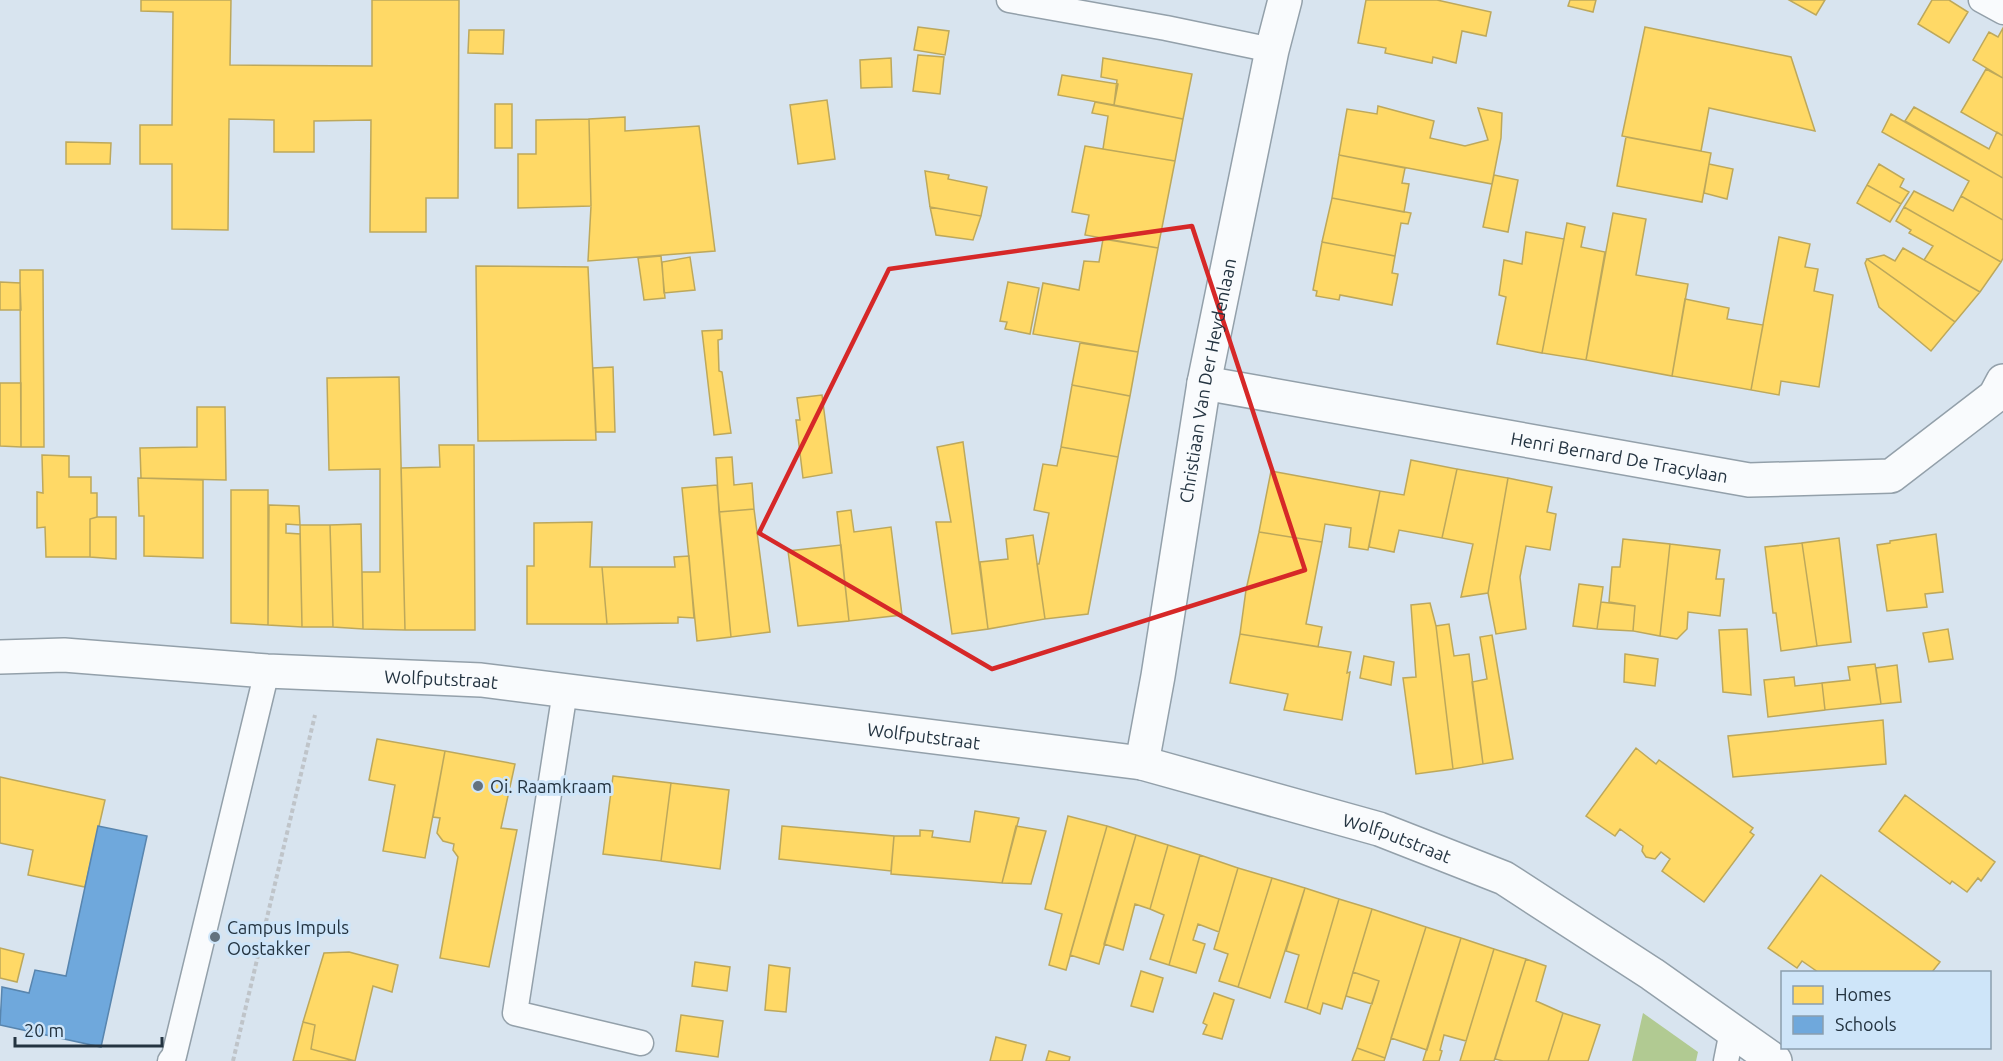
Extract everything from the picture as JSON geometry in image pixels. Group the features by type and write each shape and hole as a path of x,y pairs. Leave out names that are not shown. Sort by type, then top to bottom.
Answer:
{"street":[{"name":"Christiaan Van Der Heydenlaan","path":"1142,763 1204,383 1272,50 1285,0"},
{"name":"Henri Bernard De Tracylaan","path":"1204,383 1749,480 1891,476 1995,396 2003,381"},
{"name":"Wolfputstraat","path":"0,657 64,655 267,671 481,680 1142,763 1379,829 1504,878 1652,974 1729,1046 1776,1061"}],"lane":[{"path":"1008,0 1166,28 1272,50"},
{"path":"1981,0 2003,12"},
{"path":"170,1061 174,1056 267,671"},
{"path":"565,691 515,1013 641,1043"}],"path":[{"path":"233,1061 324,674"}],"highlighted area":[{"path":"1192,226 1305,570 992,669 759,533 889,269"}],"green space":[{"path":"1643,1013 1698,1052 1696,1061 1632,1061"}],"building: Homes":[{"path":"141,0 231,0 230,65 372,66 372,0 459,0 458,198 426,198 426,232 370,232 371,120 314,121 314,152 274,152 274,120 229,119 228,230 172,229 172,164 140,164 140,125 172,125 173,12 141,11"},
{"path":"1366,0 1437,0 1491,12 1486,36 1462,31 1456,63 1433,57 1432,63 1385,53 1386,48 1358,43"},
{"path":"1570,0 1596,0 1593,12 1568,6"},
{"path":"1789,0 1825,0 1816,15"},
{"path":"1932,0 1949,0 1968,12 1949,43 1918,24"},
{"path":"918,27 949,31 945,55 914,50"},
{"path":"1645,27 1791,57 1815,131 1709,108 1701,151 1622,136"},
{"path":"2003,28 2003,78 1973,60 1989,32 1998,37"},
{"path":"469,30 504,30 503,54 468,53"},
{"path":"918,55 944,57 940,94 913,91"},
{"path":"891,58 892,87 861,88 860,60"},
{"path":"1103,58 1192,74 1183,119 1114,105 1117,80 1101,77"},
{"path":"1986,69 2003,78 2003,136 1961,112"},
{"path":"1062,75 1118,84 1114,105 1058,95"},
{"path":"827,100 835,159 798,164 790,105"},
{"path":"1095,102 1183,119 1175,161 1103,149 1108,116 1092,113"},
{"path":"495,104 512,104 512,148 495,148"},
{"path":"1378,106 1434,121 1430,138 1465,146 1488,140 1478,108 1502,113 1501,138 1492,184 1339,155 1347,109 1377,114"},
{"path":"1914,107 1989,149 1997,132 2003,136 2003,178 1905,121"},
{"path":"1891,114 2003,178 2003,220 1961,196 1969,181 1882,132"},
{"path":"625,117 625,131 699,126 715,251 588,261 591,206 589,119"},
{"path":"589,119 591,206 518,208 518,154 536,154 536,120"},
{"path":"1626,137 1711,153 1702,202 1617,186"},
{"path":"66,142 111,143 110,164 66,164"},
{"path":"1085,146 1175,161 1158,248 1085,235 1089,215 1072,212"},
{"path":"1339,155 1405,168 1402,183 1409,184 1404,212 1332,198"},
{"path":"1709,164 1733,169 1727,199 1704,193"},
{"path":"1879,164 1904,179 1900,187 1909,192 1901,204 1867,185"},
{"path":"925,171 949,175 948,179 987,187 981,216 930,207"},
{"path":"1494,175 1518,180 1508,232 1483,227"},
{"path":"1867,185 1901,204 1890,222 1857,203"},
{"path":"1914,191 1953,211 1961,196 2003,220 2003,258 2001,262 1904,207"},
{"path":"1332,198 1411,213 1408,224 1401,223 1395,256 1322,242"},
{"path":"930,207 981,216 973,240 936,235"},
{"path":"1904,207 2001,262 1980,292 1924,260 1933,246 1909,233 1911,230 1896,221"},
{"path":"1613,213 1646,219 1636,275 1688,284 1672,376 1586,360"},
{"path":"1567,223 1585,227 1581,247 1605,252 1586,360 1542,353"},
{"path":"1526,232 1564,239 1542,353 1497,344 1506,297 1499,295 1504,260 1522,264"},
{"path":"1779,237 1810,244 1805,267 1818,269 1814,291 1833,295 1819,387 1781,381 1779,395 1751,390"},
{"path":"1103,239 1158,248 1138,352 1033,334 1043,283 1079,290 1084,261 1099,262"},
{"path":"1322,242 1395,256 1392,273 1398,274 1392,305 1340,295 1339,300 1316,296 1317,291 1313,290"},
{"path":"1903,248 1980,292 1955,322 1867,259 1884,255 1895,261"},
{"path":"661,256 665,298 644,300 638,258"},
{"path":"690,257 695,290 664,293 662,262"},
{"path":"1867,259 1955,322 1931,351 1879,307 1865,263"},
{"path":"476,266 588,267 596,440 478,441"},
{"path":"20,270 43,270 44,447 21,447"},
{"path":"0,282 20,283 21,310 0,310"},
{"path":"1008,282 1039,288 1030,334 1005,329 1007,322 1000,321"},
{"path":"1685,299 1729,308 1727,319 1763,325 1751,390 1672,376"},
{"path":"722,330 722,339 718,340 719,371 722,372 731,433 714,435 702,331"},
{"path":"1080,343 1138,352 1130,396 1072,385"},
{"path":"613,367 615,432 596,432 593,368"},
{"path":"399,377 405,630 363,629 362,572 380,572 380,469 329,470 327,378"},
{"path":"0,383 21,383 21,447 0,446"},
{"path":"1072,385 1130,396 1118,457 1061,447"},
{"path":"822,395 832,473 803,478 796,420 800,420 797,398"},
{"path":"197,407 225,407 226,480 141,478 140,448 197,447"},
{"path":"963,442 988,629 952,634 936,522 951,522 937,447"},
{"path":"439,445 474,445 475,630 405,630 401,468 440,467"},
{"path":"1061,447 1118,457 1088,614 1045,619 1037,564 1039,564 1049,513 1034,510 1043,464 1057,466"},
{"path":"42,455 69,456 69,477 91,477 91,493 97,493 97,517 90,519 90,557 46,557 45,527 37,528 37,492 43,493"},
{"path":"732,457 734,485 752,483 754,509 719,512 716,458"},
{"path":"1411,460 1457,469 1442,538 1399,530 1394,552 1369,547 1380,491 1404,495"},
{"path":"1457,469 1508,478 1488,593 1461,597 1473,544 1442,538"},
{"path":"1271,471 1380,491 1368,550 1349,547 1351,528 1325,524 1322,542 1259,532"},
{"path":"138,478 203,480 203,558 144,556 144,516 139,516"},
{"path":"1508,478 1552,487 1547,512 1556,514 1550,550 1526,546 1520,577 1526,629 1496,634 1488,593"},
{"path":"717,485 731,637 697,641 682,488"},
{"path":"231,490 268,490 268,625 231,623"},
{"path":"269,505 299,506 300,525 286,524 286,533 300,534 302,627 268,625"},
{"path":"754,509 770,632 731,637 719,512"},
{"path":"851,510 854,532 891,527 902,615 849,621 837,512"},
{"path":"116,517 116,559 90,557 90,519"},
{"path":"592,522 590,567 602,567 607,624 527,624 527,566 534,566 534,523"},
{"path":"361,524 363,629 333,627 330,525"},
{"path":"300,525 330,525 333,627 302,627"},
{"path":"1259,532 1322,542 1306,624 1322,627 1318,647 1240,634 1246,590"},
{"path":"1936,534 1943,592 1925,594 1927,607 1887,611 1877,545"},
{"path":"1033,535 1045,619 988,629 980,562 1008,559 1006,539"},
{"path":"1839,538 1851,642 1817,646 1802,543"},
{"path":"1623,539 1670,544 1660,636 1633,631 1635,606 1609,602 1612,567 1620,567"},
{"path":"1802,543 1817,646 1781,651 1776,613 1773,613 1765,547"},
{"path":"1670,544 1720,550 1716,579 1724,579 1720,616 1688,612 1687,629 1677,639 1660,636"},
{"path":"841,545 849,621 798,626 788,551"},
{"path":"689,556 694,618 678,617 678,623 607,624 602,567 675,567 674,557"},
{"path":"1579,584 1603,587 1597,629 1573,626"},
{"path":"1601,602 1635,606 1633,631 1597,629"},
{"path":"1430,603 1436,626 1453,769 1416,774 1403,678 1416,677 1411,605"},
{"path":"1449,624 1454,656 1469,654 1483,764 1453,769 1436,626"},
{"path":"1747,629 1751,695 1723,692 1719,630"},
{"path":"1948,629 1953,659 1929,662 1923,633"},
{"path":"1240,634 1351,652 1342,720 1284,710 1288,694 1230,683"},
{"path":"1492,635 1513,759 1483,764 1472,682 1487,679 1480,637"},
{"path":"1625,654 1658,659 1655,686 1624,682"},
{"path":"1364,656 1394,662 1391,685 1360,678"},
{"path":"1875,664 1881,704 1825,710 1822,683 1850,680 1848,667"},
{"path":"1897,665 1901,702 1881,704 1876,668"},
{"path":"1794,677 1795,686 1822,683 1825,710 1768,717 1764,680"},
{"path":"1883,720 1886,764 1733,777 1728,736"},
{"path":"377,739 445,751 425,858 383,851 395,785 369,780"},
{"path":"1636,748 1656,764 1659,760 1753,828 1750,832 1754,835 1704,902 1662,871 1670,859 1661,852 1655,859 1646,857 1642,851 1643,846 1620,829 1615,836 1586,816"},
{"path":"445,751 515,764 501,828 517,830 489,967 440,958 458,857 453,850 454,844 443,841 437,833 440,818 433,817"},
{"path":"613,776 671,783 661,861 603,854"},
{"path":"0,777 105,800 85,887 28,875 33,850 0,843"},
{"path":"671,783 729,790 720,869 661,861"},
{"path":"1905,795 1995,862 1981,881 1978,878 1967,892 1952,881 1950,884 1879,831"},
{"path":"975,811 1019,818 1002,883 891,874 894,836 920,836 920,830 933,831 932,837 970,842"},
{"path":"1068,816 1107,826 1066,970 1049,965 1062,914 1045,909"},
{"path":"782,826 894,836 891,871 779,859"},
{"path":"1016,826 1046,831 1031,884 1002,883"},
{"path":"1107,826 1136,835 1099,964 1070,955"},
{"path":"1136,835 1168,845 1150,909 1135,904 1123,950 1104,944"},
{"path":"1168,845 1200,855 1169,965 1150,959 1164,915 1150,909"},
{"path":"1200,855 1238,868 1219,932 1198,924 1193,940 1205,944 1196,973 1169,965"},
{"path":"1238,868 1272,878 1238,987 1219,981 1228,954 1214,949"},
{"path":"1821,875 1940,962 1933,971 1817,971 1802,961 1797,968 1768,948"},
{"path":"1272,878 1305,888 1270,998 1238,987"},
{"path":"1305,888 1339,899 1307,1009 1285,1002 1299,955 1286,951"},
{"path":"1339,899 1372,909 1342,1009 1323,1003 1320,1014 1307,1009"},
{"path":"1372,909 1426,927 1385,1058 1357,1048 1379,981 1353,972"},
{"path":"1426,927 1461,938 1427,1050 1391,1038"},
{"path":"1461,938 1494,949 1466,1041 1444,1035 1439,1061 1423,1061"},
{"path":"0,948 24,954 17,982 0,978"},
{"path":"1494,949 1526,959 1494,1061 1460,1061"},
{"path":"349,952 398,965 392,992 373,986 355,1061 311,1049 315,1025 303,1022 324,953"},
{"path":"1526,959 1546,966 1536,1001 1563,1013 1548,1061 1495,1059"},
{"path":"695,962 730,967 727,991 692,986"},
{"path":"769,965 790,968 786,1012 765,1010"},
{"path":"1141,971 1163,978 1153,1012 1131,1006"},
{"path":"1353,972 1379,981 1372,1004 1346,996"},
{"path":"1214,993 1234,1000 1222,1039 1203,1034 1207,1025 1203,1023"},
{"path":"1563,1013 1600,1025 1588,1061 1548,1061"},
{"path":"681,1015 723,1021 718,1057 676,1051"},
{"path":"303,1022 315,1025 311,1049 354,1061 293,1061"},
{"path":"996,1037 1026,1045 1022,1061 990,1061"},
{"path":"1357,1048 1385,1058 1384,1061 1352,1061"},
{"path":"1049,1051 1070,1057 1069,1061 1046,1061"}],"building: Schools":[{"path":"98,826 147,836 101,1047 0,1025 2,987 29,993 35,970 66,976"}],"place":[{"name":"Oi. Raamkraam","path":"478,786"},
{"name":"Campus Impuls Oostakker","path":"215,937"}]}
